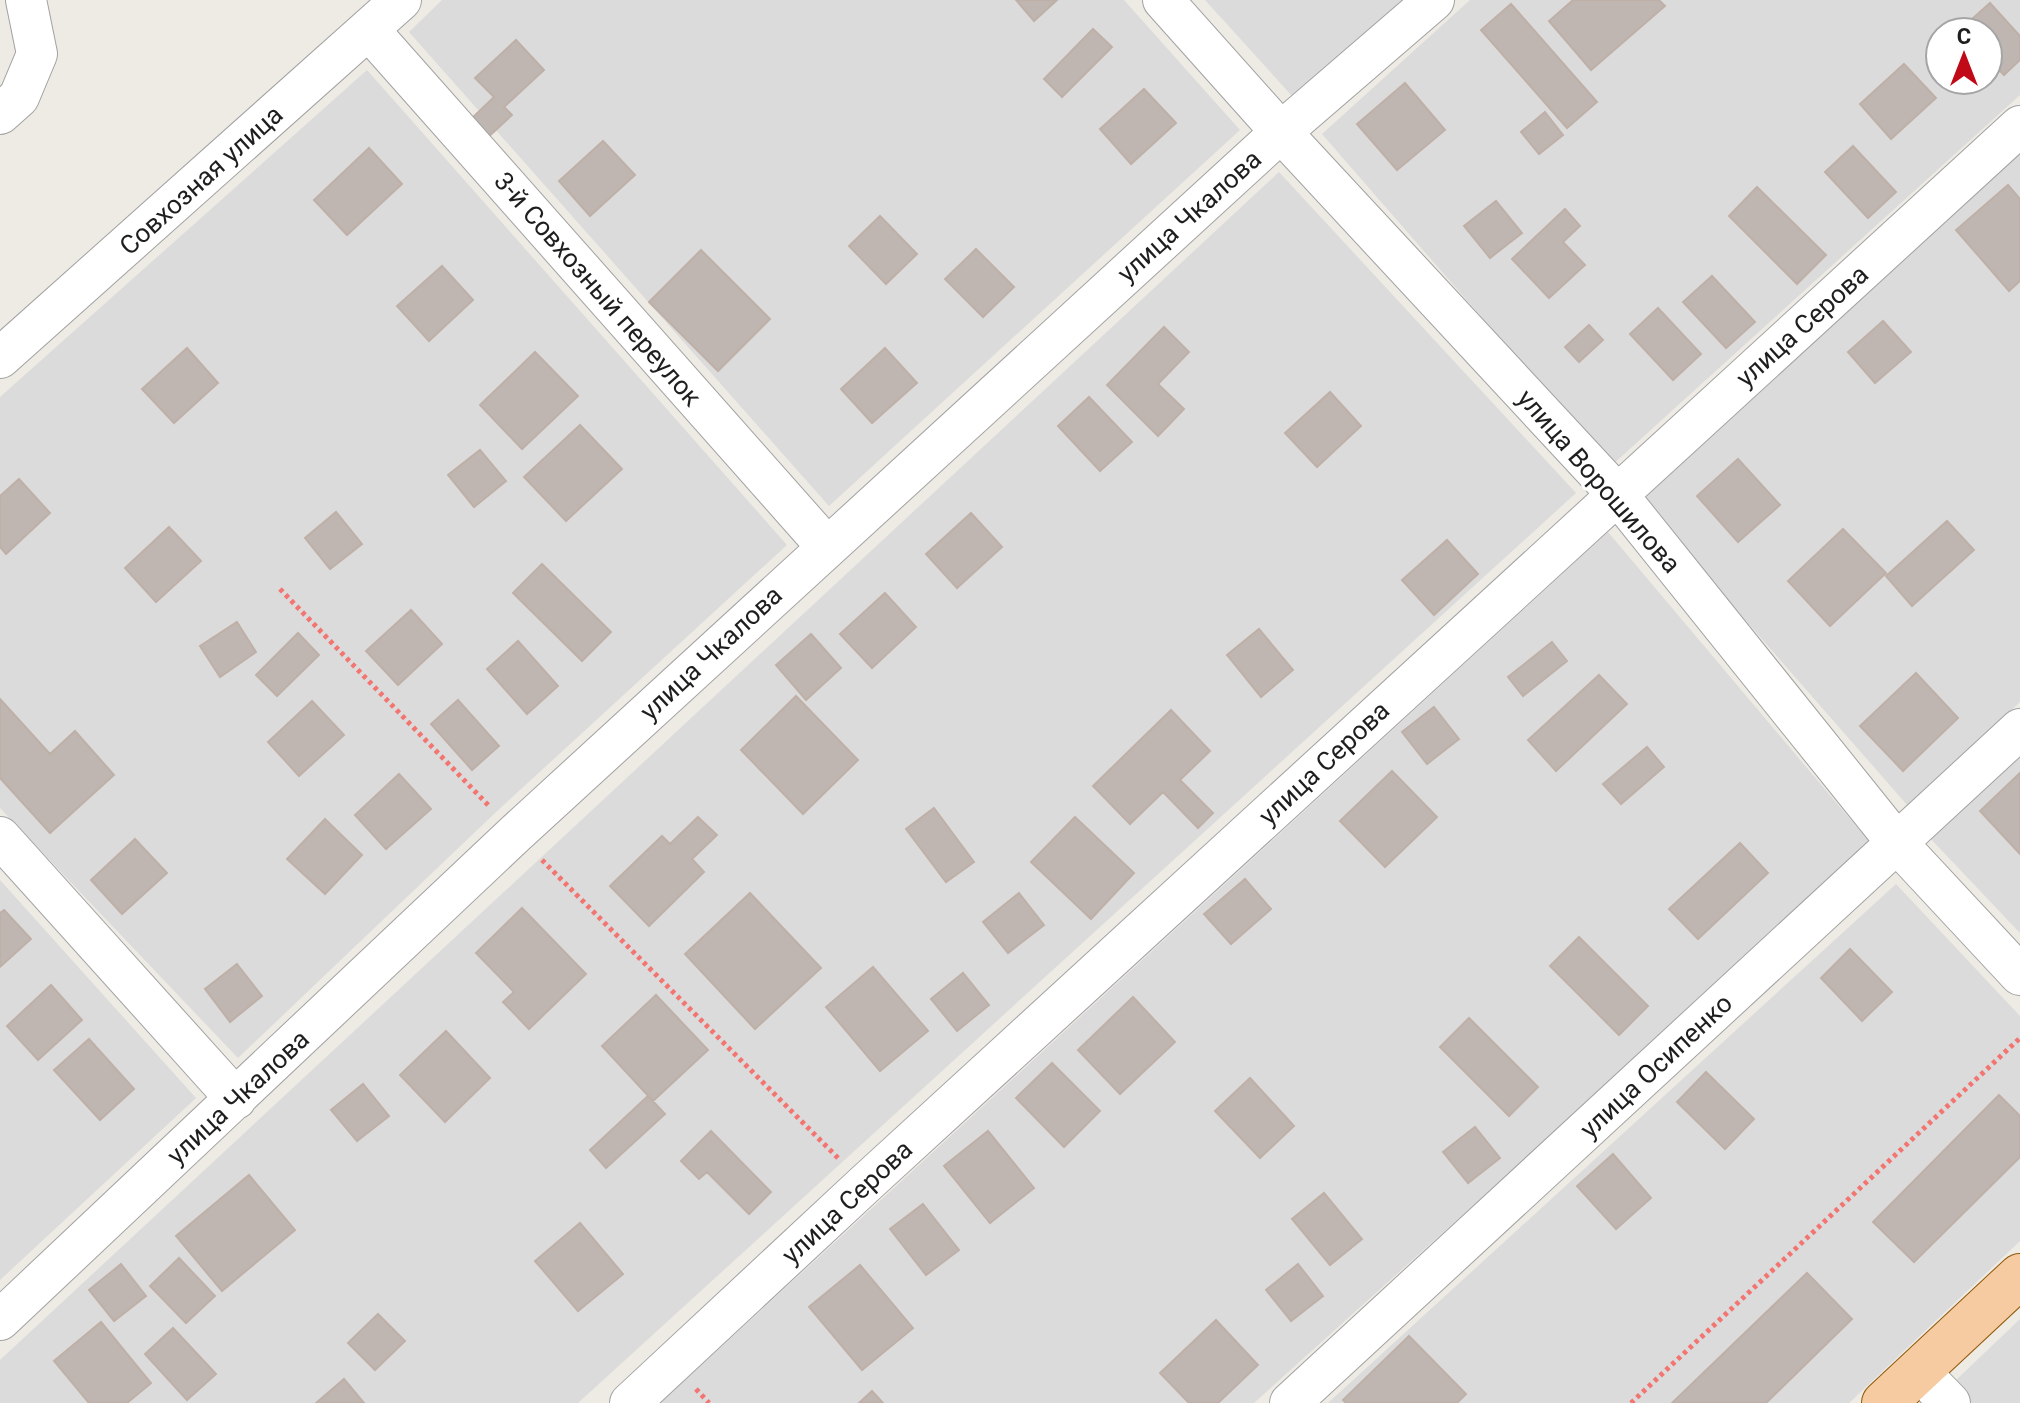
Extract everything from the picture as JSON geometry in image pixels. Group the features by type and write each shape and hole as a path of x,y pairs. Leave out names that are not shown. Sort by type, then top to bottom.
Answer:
{"main road":[{"path":"1884,1403 2020,1276"}],"street":[{"path":"0,114 19,97 37,54 26,0"},
{"name":"Совхозная улица","path":"0,358 401,0"},
{"name":"улица Ворошилова","path":"1163,0 1281,132 1617,494 1897,843 2020,975"},
{"name":"улица Чкалова","path":"0,1320 515,834 1281,132 1434,0"},
{"name":"3-й Совхозный переулок","path":"369,30 827,547"},
{"name":"улица Серова","path":"630,1403 2020,126"},
{"name":"улица Осипенко","path":"1290,1403 2020,729"},
{"path":"0,837 236,1099"},
{"path":"1918,1370 1950,1403"}],"path":[{"path":"280,589 515,834 864,1185"},
{"path":"1631,1403 2020,1038"}],"shaded area":[{"path":"442,0 1124,0 1240,130 829,506 409,32"},
{"path":"1205,0 1405,0 1293,97"},
{"path":"1470,0 2020,0 2020,95 1611,466 1322,134"},
{"path":"367,70 787,545 495,813 238,1058 0,808 0,397"},
{"path":"2020,148 2020,702 1908,806 1635,494"},
{"path":"1279,172 1576,493 578,1403 0,1403 0,1360"},
{"path":"1608,532 1872,845 1254,1403 660,1403"},
{"path":"2020,752 2020,933 1928,836"},
{"path":"0,880 196,1098 0,1280"},
{"path":"1896,884 2020,1016 2020,1241 1849,1403 1328,1403"},
{"path":"2020,1319 2020,1403 1932,1403"}],"building":[{"path":"1016,0 1057,0 1034,21"},
{"path":"1573,0 1659,0 1665,6 1591,70 1549,21"},
{"path":"1990,3 2002,16 1976,16"},
{"path":"1511,4 1597,102 1567,128 1481,30"},
{"path":"2004,18 2020,36 2020,60 2004,75"},
{"path":"1093,29 1112,47 1062,97 1044,79"},
{"path":"516,40 544,70 504,107 512,115 486,139 469,121 494,97 475,78"},
{"path":"1904,64 1924,85 1924,96 1936,98 1891,139 1860,104"},
{"path":"1405,83 1445,130 1397,170 1357,124"},
{"path":"1144,89 1176,123 1131,164 1100,129"},
{"path":"1545,112 1563,135 1539,154 1521,132"},
{"path":"603,141 635,175 590,216 559,181"},
{"path":"1853,146 1896,192 1868,218 1825,172"},
{"path":"369,148 402,184 347,235 314,200"},
{"path":"2008,185 2020,199 2020,281 2009,291 1956,230"},
{"path":"1757,187 1826,255 1797,284 1729,216"},
{"path":"1496,201 1522,233 1490,258 1464,226"},
{"path":"1565,209 1580,226 1563,242 1585,265 1549,298 1512,259"},
{"path":"880,216 917,254 886,284 849,246"},
{"path":"976,249 1014,287 983,317 945,279"},
{"path":"701,250 770,319 718,371 649,302"},
{"path":"442,266 473,300 429,341 397,306"},
{"path":"1712,276 1755,322 1726,348 1683,302"},
{"path":"1658,308 1701,354 1673,380 1630,334"},
{"path":"1883,321 1911,352 1875,383 1848,352"},
{"path":"1589,325 1603,340 1579,362 1565,347"},
{"path":"1164,327 1189,352 1158,384 1184,409 1158,436 1107,385"},
{"path":"187,348 218,383 174,423 142,389"},
{"path":"885,348 917,383 872,423 841,389"},
{"path":"535,352 578,396 522,449 480,405"},
{"path":"1330,392 1361,426 1317,467 1285,433"},
{"path":"1089,397 1132,442 1100,471 1058,426"},
{"path":"580,425 622,469 566,521 524,477"},
{"path":"480,450 506,481 474,507 448,475"},
{"path":"1738,459 1780,505 1738,542 1697,496"},
{"path":"19,479 50,513 6,554 0,547 0,496"},
{"path":"336,512 362,544 330,569 305,538"},
{"path":"971,513 1002,547 957,588 926,554"},
{"path":"1947,521 1974,550 1912,606 1886,576"},
{"path":"169,527 201,561 156,602 125,568"},
{"path":"1843,529 1886,573 1830,626 1788,581"},
{"path":"1447,540 1478,574 1434,615 1402,580"},
{"path":"542,564 611,632 582,661 513,593"},
{"path":"885,593 916,627 872,668 840,634"},
{"path":"411,610 442,644 398,685 366,651"},
{"path":"237,622 256,652 220,677 200,646"},
{"path":"1259,629 1293,670 1261,697 1227,655"},
{"path":"298,633 319,655 277,696 256,675"},
{"path":"811,634 841,668 806,700 776,665"},
{"path":"518,641 558,686 527,714 487,669"},
{"path":"1552,642 1567,661 1523,696 1508,677"},
{"path":"1916,673 1958,718 1903,771 1860,726"},
{"path":"1599,675 1627,704 1556,771 1528,740"},
{"path":"796,696 858,760 803,814 741,750"},
{"path":"0,699 50,754 75,731 114,775 50,833 0,778"},
{"path":"458,700 499,746 472,770 431,724"},
{"path":"312,701 344,735 299,776 268,742"},
{"path":"1434,707 1459,739 1427,764 1402,732"},
{"path":"1171,710 1210,751 1180,780 1213,813 1198,828 1163,792 1130,824 1093,786"},
{"path":"1647,747 1664,767 1621,804 1603,784"},
{"path":"1392,771 1437,817 1385,867 1340,821"},
{"path":"2020,773 2020,854 1980,811"},
{"path":"399,774 431,809 386,849 355,815"},
{"path":"934,808 974,862 946,882 906,829"},
{"path":"698,817 717,835 692,859 704,872 649,926 610,886 662,836 670,844"},
{"path":"1075,817 1134,873 1091,919 1031,862"},
{"path":"325,819 362,855 325,894 287,859"},
{"path":"135,839 167,873 122,914 91,880"},
{"path":"1740,843 1768,873 1698,939 1669,909"},
{"path":"1245,879 1271,909 1231,944 1204,914"},
{"path":"750,893 821,968 755,1029 685,954"},
{"path":"1019,893 1044,925 1008,953 983,922"},
{"path":"522,908 586,974 529,1029 503,1002 514,992 476,953"},
{"path":"4,910 31,939 0,967 0,913"},
{"path":"1579,937 1648,1006 1619,1035 1550,966"},
{"path":"1850,949 1892,992 1862,1021 1821,978"},
{"path":"237,964 262,996 230,1022 205,989"},
{"path":"873,967 928,1031 880,1071 826,1007"},
{"path":"963,973 989,1005 957,1031 931,999"},
{"path":"51,985 82,1020 38,1060 7,1026"},
{"path":"656,995 708,1050 653,1101 602,1046"},
{"path":"1133,997 1175,1042 1120,1094 1078,1050"},
{"path":"1469,1018 1538,1087 1509,1116 1440,1047"},
{"path":"446,1031 490,1078 445,1122 400,1075"},
{"path":"89,1039 134,1089 100,1120 54,1070"},
{"path":"1052,1063 1100,1111 1064,1147 1016,1098"},
{"path":"1706,1072 1754,1119 1725,1149 1677,1102"},
{"path":"1250,1078 1294,1126 1260,1158 1215,1111"},
{"path":"363,1084 389,1116 357,1141 331,1110"},
{"path":"1999,1095 2020,1116 2020,1157 1914,1262 1873,1222"},
{"path":"648,1096 665,1114 606,1168 590,1150"},
{"path":"1475,1127 1500,1158 1468,1183 1443,1152"},
{"path":"711,1131 771,1192 749,1214 707,1172 699,1179 681,1161"},
{"path":"988,1131 1034,1188 990,1223 944,1166"},
{"path":"1613,1154 1651,1198 1616,1229 1577,1186"},
{"path":"249,1175 295,1230 222,1291 176,1236"},
{"path":"1324,1193 1362,1239 1330,1265 1292,1219"},
{"path":"923,1204 959,1250 926,1275 890,1229"},
{"path":"580,1223 623,1274 578,1311 535,1261"},
{"path":"179,1258 215,1296 186,1323 150,1286"},
{"path":"121,1264 146,1296 114,1321 89,1290"},
{"path":"1298,1264 1323,1296 1291,1321 1266,1290"},
{"path":"860,1265 913,1328 862,1370 809,1307"},
{"path":"1807,1273 1852,1319 1766,1403 1672,1403"},
{"path":"378,1314 405,1341 375,1370 348,1343"},
{"path":"1216,1320 1258,1365 1218,1403 1189,1403 1160,1373"},
{"path":"101,1322 151,1383 127,1403 89,1403 54,1361"},
{"path":"173,1328 216,1374 187,1400 145,1354"},
{"path":"1409,1336 1466,1394 1457,1403 1346,1403 1343,1400"},
{"path":"344,1379 364,1403 316,1403"},
{"path":"872,1391 883,1403 859,1403"}]}
